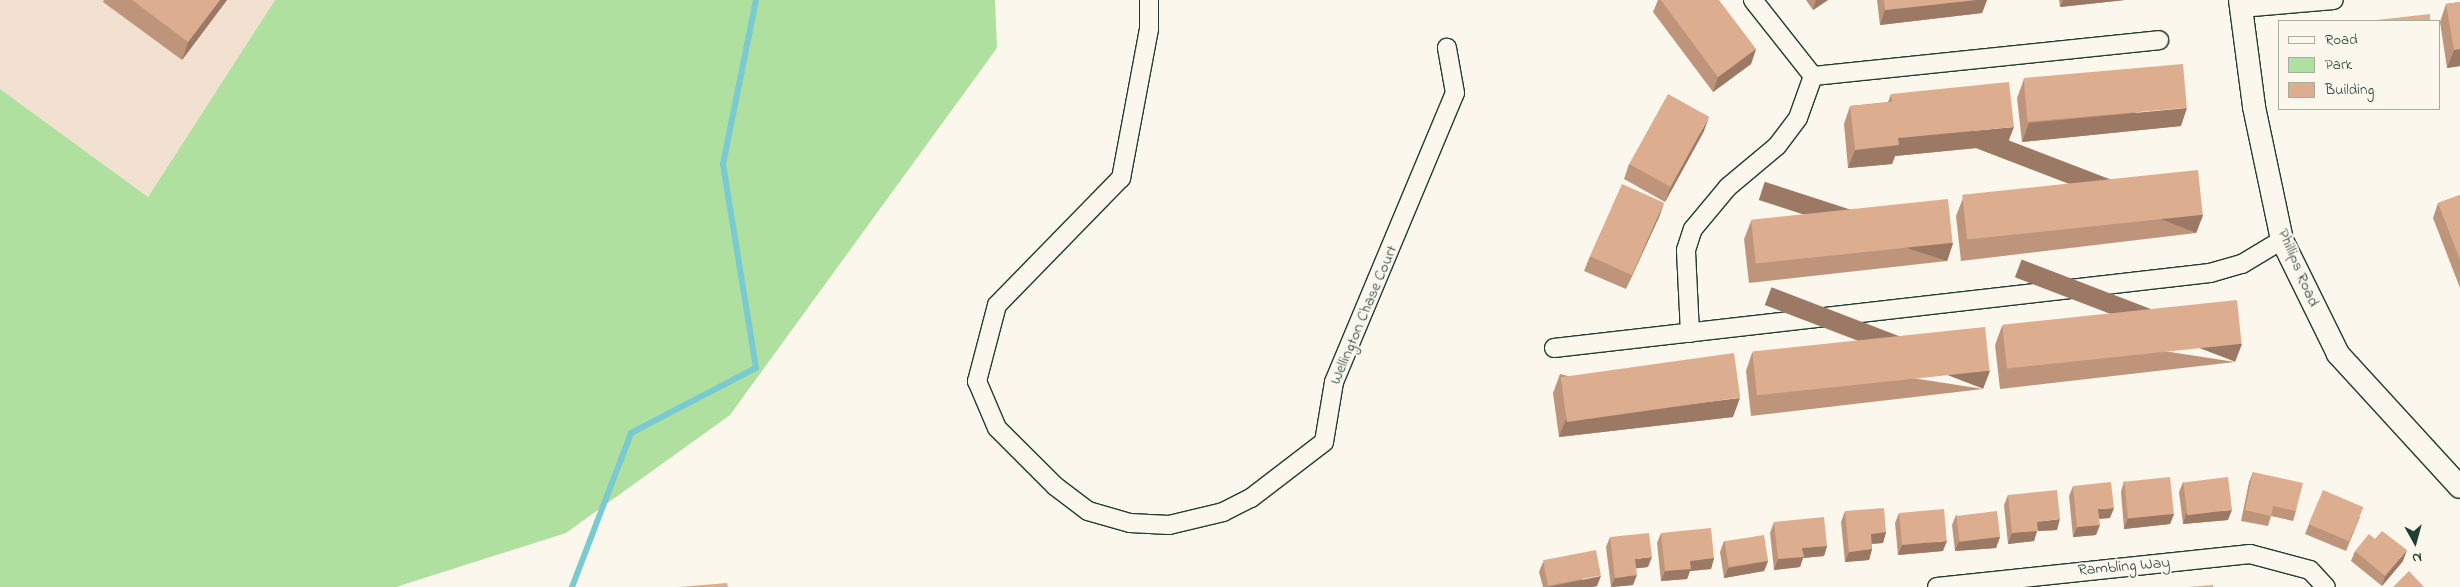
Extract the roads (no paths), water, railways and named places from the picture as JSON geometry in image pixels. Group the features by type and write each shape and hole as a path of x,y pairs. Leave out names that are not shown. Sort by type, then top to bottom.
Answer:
{"street":[{"name":"Wellington Chase Court","path":"1149,0 1149,28 1121,178 997,305 977,382 997,428 1055,486 1088,511 1130,523 1169,525 1223,512 1251,498 1324,442 1334,382 1455,93 1447,48"},
{"path":"1753,0 1813,76"},
{"path":"2241,4 2334,0"},
{"name":"Phillips Road","path":"2241,4 2254,107 2282,240 2338,354 2460,487"},
{"path":"1813,76 2159,40"},
{"path":"1690,334 1686,250 1693,229 1728,187 1777,146 1798,118 1813,76"},
{"path":"1554,348 1690,334 2210,273 2242,264 2282,240"},
{"name":"Rambling Way","path":"1937,587 2017,582 2250,554 2310,570 2326,587"}],"waterway":[{"path":"572,587 631,433 756,368 723,164 756,0"}]}
